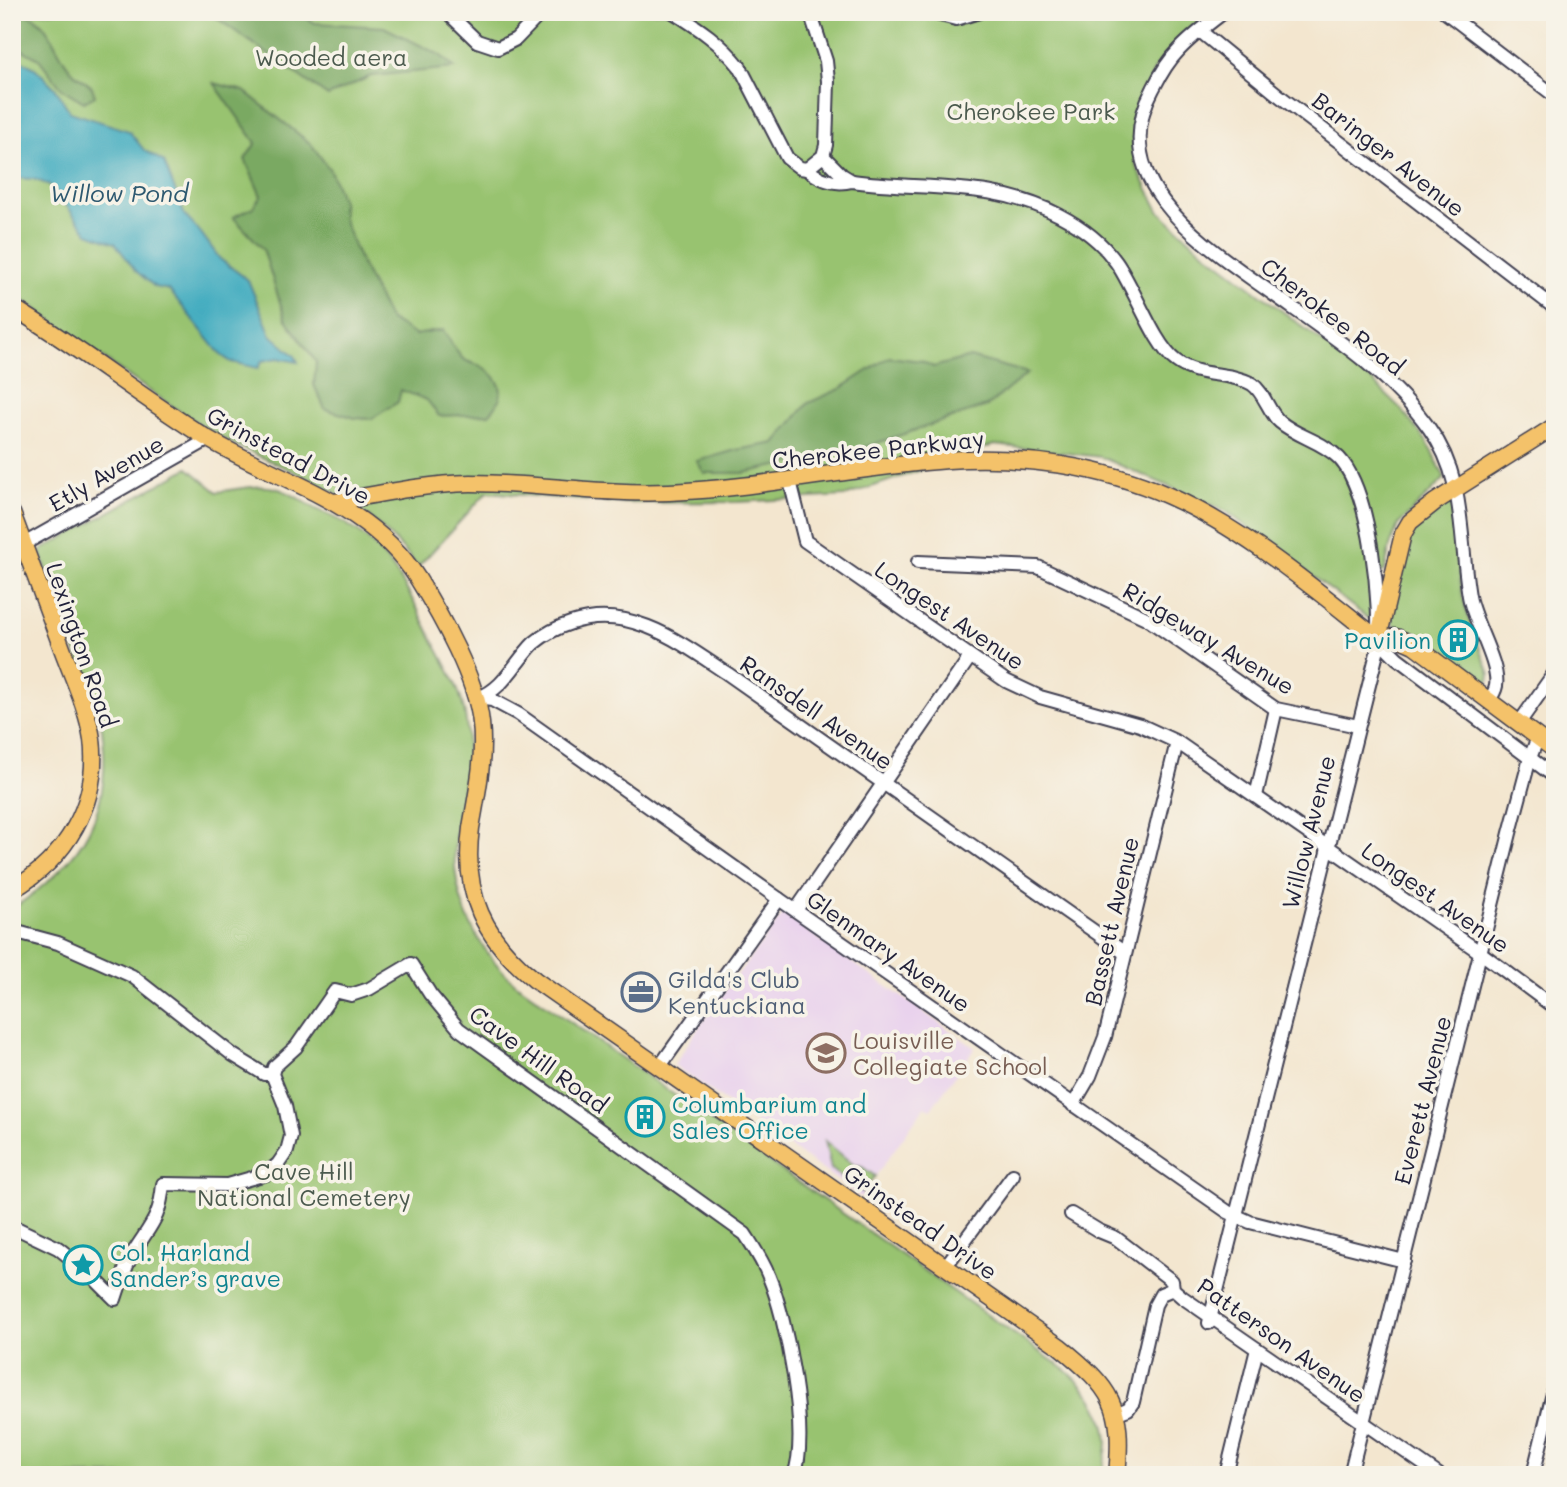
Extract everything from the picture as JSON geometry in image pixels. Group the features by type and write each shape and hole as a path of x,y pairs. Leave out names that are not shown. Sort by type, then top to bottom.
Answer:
{"main road":[{"name":"Grinstead Drive","path":"12,307 209,439 334,502 372,527 400,554 461,659 477,698 483,745 469,857 474,895 482,920 500,947 519,967 1088,1370 1107,1391 1117,1413 1120,1446 1117,1475"},
{"name":"Willow Avenue","path":"1378,639 1406,528 1418,515 1457,489 1553,431"},
{"name":"Cherokee Parkway","path":"334,502 463,484 645,493 790,481 922,463 982,459 1046,463 1088,471 1127,481 1180,502 1241,537 1378,639 1396,637 1414,645 1555,750"},
{"name":"Lexington Road","path":"12,513 86,714 93,769 83,811 69,839 46,866 12,890"}],"street":[{"path":"447,12 477,41 498,48 516,39 542,12"},
{"path":"673,12 720,43 731,55 740,67 787,158 816,177 843,183 852,181 958,187 1012,196 1037,204 1069,220 1099,242 1121,269 1172,359 1186,368 1252,385 1261,393 1277,420 1325,447 1342,462 1360,501 1374,561 1378,639"},
{"path":"807,169 823,156 826,145 828,71 810,12"},
{"path":"929,12 956,19 979,12"},
{"name":"Cherokee Road","path":"1224,12 1179,50 1165,67 1141,115 1140,153 1152,186 1166,205 1203,242 1348,348 1392,386 1437,440 1450,466 1457,489 1469,597 1494,664 1497,683 1489,700"},
{"path":"1446,12 1555,96"},
{"name":"Baringer Avenue","path":"1200,32 1555,308"},
{"path":"823,156 852,181"},
{"name":"Etly Avenue","path":"24,544 209,439"},
{"name":"Longest Avenue","path":"790,481 805,541 970,657 1006,681 1040,696 1126,720 1177,742 1481,953 1555,1008"},
{"name":"Ridgeway Avenue","path":"918,562 1038,567 1146,618 1276,709 1358,726"},
{"name":"Ransdell Avenue","path":"477,698 495,691 522,656 553,630 586,619 611,616 652,629 680,642 1125,953"},
{"name":"Willow Avenue","path":"1210,1320 1378,639"},
{"name":"Cherokee Parkway","path":"1378,639 1397,658 1555,777"},
{"path":"796,911 970,657"},
{"path":"1519,723 1555,671"},
{"name":"Glenmary Avenue","path":"477,698 492,701 518,713 796,911 1236,1216 1250,1222 1404,1261"},
{"path":"1256,796 1276,709"},
{"name":"Everett Avenue","path":"1350,1475 1530,758 1538,737"},
{"name":"Bassett Avenue","path":"1073,1105 1099,1056 1177,742"},
{"path":"660,1066 779,899"},
{"path":"12,935 17,932 58,943 132,975 233,1055 264,1074 272,1074 285,1106 291,1136 287,1151 278,1164 266,1174 248,1181 227,1185 163,1184 158,1216 132,1255 115,1299 89,1272 58,1248 12,1226"},
{"name":"Cave Hill Road","path":"272,1074 274,1067 296,1047 335,991 351,995 369,989 411,964 430,994 459,1029 745,1234 769,1277 783,1326 799,1418 799,1455 794,1475"},
{"path":"945,1267 1013,1175"},
{"name":"Patterson Avenue","path":"1071,1214 1116,1238 1172,1281 1173,1289 1210,1320 1257,1349 1439,1475"},
{"path":"1117,1413 1128,1409 1133,1402 1155,1305 1161,1294 1173,1289"},
{"path":"1226,1475 1257,1349"},
{"path":"1533,1475 1555,1385"}],"shaded area":[{"name":"Louisville Collegiate School","path":"783,914 975,1048 931,1109 925,1106 861,1197 674,1065 703,1021"}],"green space":[{"name":"Cherokee Park","path":"12,12 1208,12 1156,66 1134,118 1136,166 1159,211 1198,247 1365,374 1400,408 1427,442 1445,478 1398,525 1385,569 1373,583 1372,621 1226,511 1101,457 994,445 845,496 738,502 619,503 487,492 418,567 387,533 351,504 312,480 219,436 140,384 12,292"},
{"path":"12,12 35,18 42,24 64,61 92,87 95,96 84,102 61,88 39,59 19,48 12,50"},
{"name":"Wooded aera","path":"208,12 296,12 315,23 384,27 440,55 455,68 371,76 328,96"},
{"path":"214,83 244,91 311,144 330,170 342,201 343,218 360,261 389,319 415,335 443,330 462,358 481,366 494,376 501,394 489,414 439,416 427,400 401,390 398,402 371,419 355,418 325,409 314,385 316,362 285,318 263,249 233,217 252,208 261,196 245,159 256,143"},
{"path":"889,357 922,361 933,367 970,357 1028,373 987,406 862,448 744,473 704,473 697,461 775,443 808,403 840,389"},
{"name":"Cave Hill National Cemetery","path":"188,468 217,492 261,487 275,488 292,494 365,537 400,578 447,666 462,701 467,756 456,831 456,874 466,914 475,933 500,968 515,983 1067,1371 1089,1394 1103,1421 1107,1442 1102,1475 12,1475 12,909 59,872 76,852 98,807 103,782 104,754 101,722 40,551"},
{"path":"1450,503 1455,523 1463,597 1490,674 1489,681 1485,684 1438,652 1399,630 1392,622 1399,570 1409,537 1421,521"},
{"path":"825,1141 855,1166 862,1167 875,1176 863,1192 831,1169"}],"water":[{"name":"Willow Pond","path":"12,60 20,60 35,68 55,88 70,112 129,131 144,150 164,162 185,216 220,259 248,280 271,335 295,356 298,362 278,358 262,361 258,368 231,362 221,355 169,290 155,287 136,271 115,243 88,233 50,185 33,179 12,178"}],"place":[{"name":"Pavilion","path":"1458,640"},
{"name":"Gilda's Club Kentuckiana","path":"641,992"},
{"name":"Louisville Collegiate School","path":"826,1053"},
{"name":"Columbarium and Sales Office","path":"645,1117"},
{"name":"Col. Harland Sander’s grave","path":"83,1265"}]}
